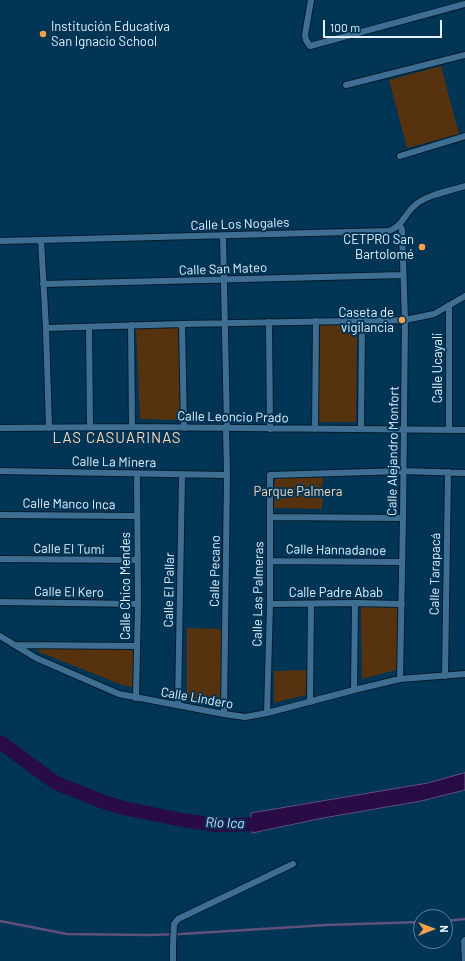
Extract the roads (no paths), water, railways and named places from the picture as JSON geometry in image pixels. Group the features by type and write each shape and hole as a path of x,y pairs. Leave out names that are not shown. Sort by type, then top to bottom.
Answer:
{"street":[{"path":"311,0 304,35 310,46 465,4"},
{"path":"346,85 465,55"},
{"path":"400,156 465,136"},
{"path":"398,226 413,207 426,198 465,186"},
{"name":"Calle Los Nogales","path":"0,241 389,231 394,230 398,226"},
{"name":"Calle Alejandro Monfort","path":"398,226 401,227 402,230 405,320 400,679"},
{"name":"Calle Pecano","path":"223,236 227,475 224,714"},
{"path":"41,240 46,328 49,428"},
{"name":"Calle San Mateo","path":"44,284 403,275"},
{"path":"46,328 405,320 434,314 465,296"},
{"name":"Calle Ucayali","path":"449,305 449,430"},
{"path":"315,429 316,321"},
{"path":"361,429 362,321"},
{"path":"269,322 270,428"},
{"path":"182,324 184,428"},
{"path":"89,326 90,427"},
{"path":"131,326 132,427"},
{"name":"Calle Leoncio Prado","path":"0,428 132,427 465,430"},
{"name":"Calle La Minera","path":"0,471 227,475"},
{"path":"403,471 465,472"},
{"name":"Calle Las Palmeras","path":"267,713 270,604 270,475 403,471"},
{"name":"Calle Tarapacá","path":"445,676 448,472"},
{"name":"Calle Chico Mendes","path":"136,698 138,604 137,474"},
{"name":"Calle El Pallar","path":"178,706 182,475"},
{"name":"Calle Manco Inca","path":"0,515 137,516"},
{"path":"270,516 403,518"},
{"name":"Calle El Tumi","path":"0,559 138,560"},
{"name":"Calle Hannadanoe","path":"270,561 402,562"},
{"name":"Calle El Kero","path":"0,602 138,604"},
{"name":"Calle Padre Abab","path":"270,604 402,604"},
{"path":"310,702 311,604"},
{"path":"354,690 355,604"},
{"name":"Calle Lindero","path":"0,636 36,658 119,694 178,706 247,717 400,679 465,674"},
{"path":"13,645 137,646"},
{"path":"173,961 172,946 174,924 178,919 293,864"},
{"path":"465,940 465,961"}],"waterway":[{"name":"Río Ica","path":"0,742 56,783 123,808 216,825 253,824 270,821"},
{"path":"453,920 465,919"},
{"path":"0,921 67,934 148,935 326,925 413,922"}],"place":[{"name":"Institución Educativa San Ignacio School","path":"43,34"},
{"name":"CETPRO San Bartolomé","path":"422,247"},
{"name":"Caseta de vigilancia","path":"402,320"}],"district":[{"name":"LAS CASUARINAS","path":"117,438"}],"park label":[{"name":"Parque Palmera","path":"298,492"}]}
